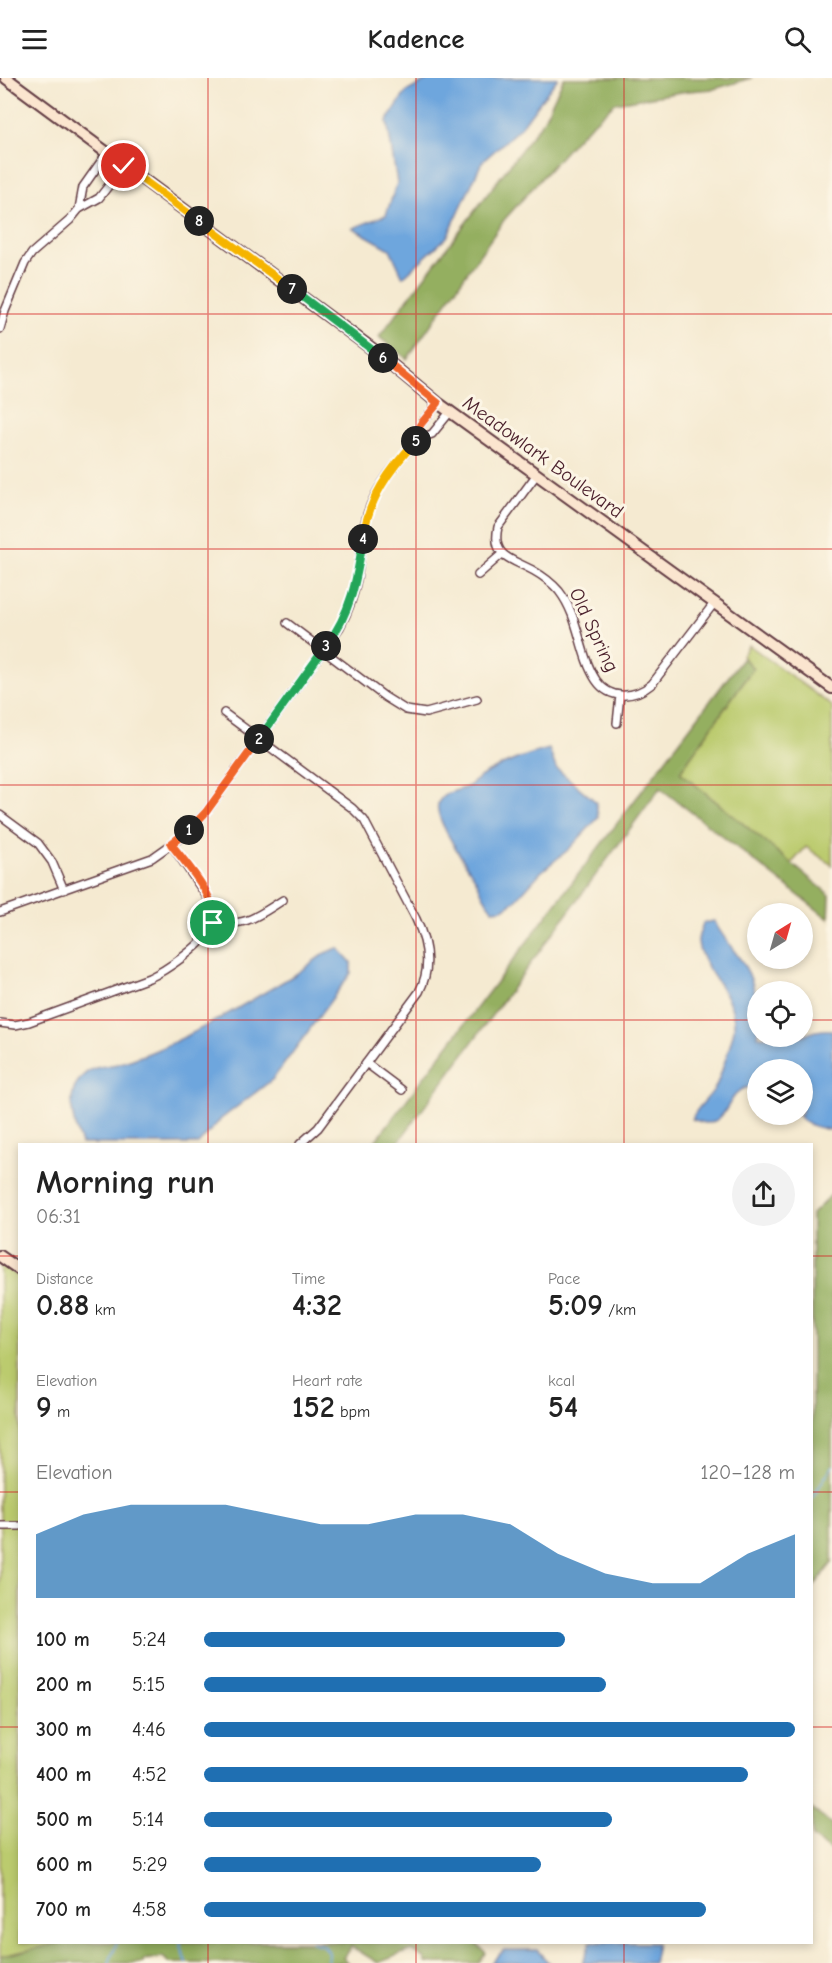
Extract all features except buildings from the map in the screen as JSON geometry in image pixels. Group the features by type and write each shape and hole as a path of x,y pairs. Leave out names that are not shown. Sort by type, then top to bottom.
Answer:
{"street":[{"name":"Meadowlark Boulevard","path":"6,78 375,351 450,412 832,688"},
{"path":"79,209 83,187 107,153"},
{"path":"0,329 2,314 25,263 32,253 70,220 79,209 99,198 124,166"},
{"path":"418,439 420,425 438,403"},
{"path":"0,912 152,858 183,836 206,812 340,627 353,596 364,525 372,500 391,471 418,439 432,434 450,412"},
{"path":"478,575 502,554 496,543 498,527 537,474"},
{"name":"Old Spring","path":"502,554 543,577 558,591 572,614 596,679 607,690 620,695 637,694 652,684 715,602"},
{"path":"287,623 385,697 406,710 426,713 477,699"},
{"path":"617,723 620,695"},
{"path":"224,713 352,808 364,820 416,919 427,955 424,982 419,992 318,1128 301,1143"},
{"path":"0,815 38,843 52,862 64,890"},
{"path":"0,1023 15,1025 29,1022 161,973 209,932 213,923 214,910 210,899 171,844"},
{"path":"213,923 233,925 248,921 284,900"},
{"path":"366,1063 402,1090"},
{"path":"0,1256 18,1269"},
{"path":"0,1526 18,1526"}],"green space":[{"path":"564,78 752,78 714,89 615,103 579,136 504,220 407,359 379,337 543,121"},
{"path":"749,645 832,706 832,865 806,847 791,864 680,772 753,668 742,656"},
{"path":"743,658 753,668 680,772 830,895 829,919 813,907 813,903 808,903 660,788 398,1143 374,1143"},
{"path":"832,1194 832,1563 813,1588 813,1213"},
{"path":"0,1263 18,1276 18,1944 94,1944 0,1957"},
{"path":"813,1810 832,1824 832,1852 813,1838"},
{"path":"56,1944 477,1944 486,1953 479,1963 426,1963 425,1958 411,1950 378,1963 351,1946 343,1958 349,1963 169,1963 163,1957 144,1960 143,1963 0,1963 1,1956"}],"water":[{"path":"431,78 558,78 521,127 482,162 447,237 403,277 390,249 353,228 386,215 397,183 387,121 406,92"},
{"path":"549,749 556,768 596,802 598,818 569,849 541,872 514,902 503,909 493,910 446,830 438,811 438,804 443,796 469,786 496,768"},
{"path":"714,921 744,965 752,981 747,981 747,1047 813,1047 813,1032 832,1030 832,1130 812,1125 813,1059 747,1059 747,1087 734,1096 721,1116 715,1121 704,1123 692,1119 716,1086 734,1029 730,1004 700,952 698,941 703,923"},
{"path":"338,948 351,962 351,973 273,1079 221,1119 199,1143 81,1143 72,1111 72,1102 75,1086 84,1075 97,1068 145,1055 188,1035 296,974 327,952"},
{"path":"589,1944 657,1944 653,1963 583,1963"},
{"path":"504,1950 537,1950 549,1963 491,1963"}],"waterway":[{"path":"813,1496 832,1466"},
{"path":"109,1963 116,1944"},
{"path":"181,1944 186,1963"},
{"path":"318,1944 329,1953 328,1963"}],"route":[{"path":"124,166 375,351 438,403 420,425 418,439 391,471 372,500 364,525 357,579 350,605 340,627 206,812 183,836 171,844 210,899 214,910 213,923"}]}
